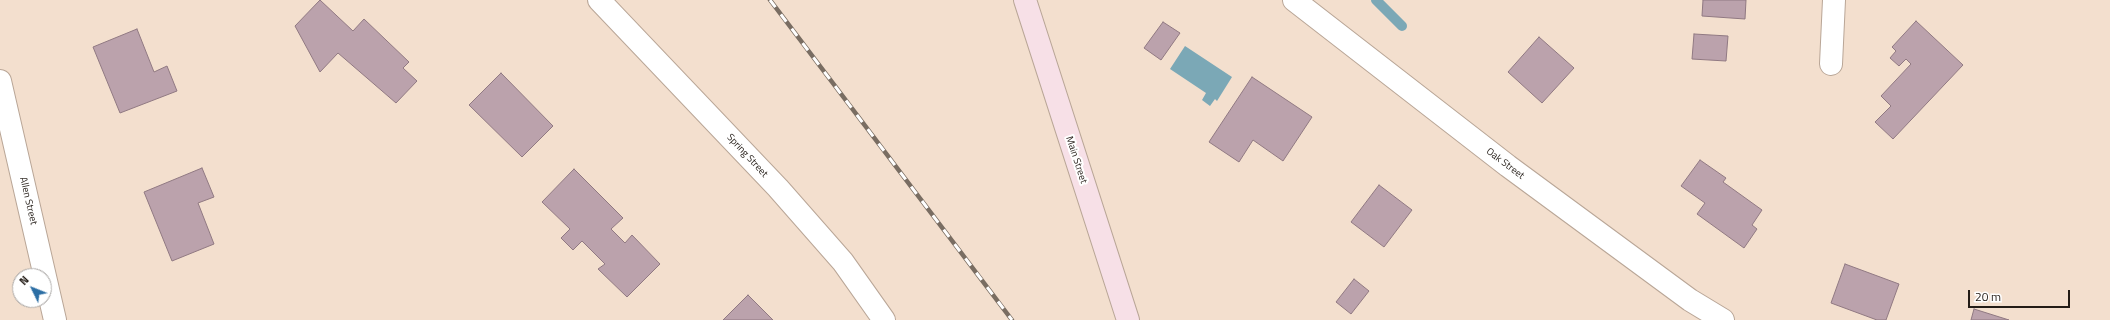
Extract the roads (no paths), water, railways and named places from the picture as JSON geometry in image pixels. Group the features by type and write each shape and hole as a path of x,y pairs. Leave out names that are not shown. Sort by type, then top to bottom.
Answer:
{"main road":[{"name":"Main Street","path":"1025,0 1128,320"}],"street":[{"name":"Spring Street","path":"599,0 778,188 843,262 884,320"},
{"name":"Oak Street","path":"1294,0 1508,166 1690,300 1723,320"},
{"path":"1831,64 1834,0"},
{"name":"Allen Street","path":"0,81 55,320"}],"water":[{"path":"1185,46 1232,77 1217,101 1215,99 1210,106 1202,100 1206,93 1170,69"}],"waterway":[{"path":"1376,0 1402,26"}],"railway":[{"path":"770,0 1012,320"}]}
